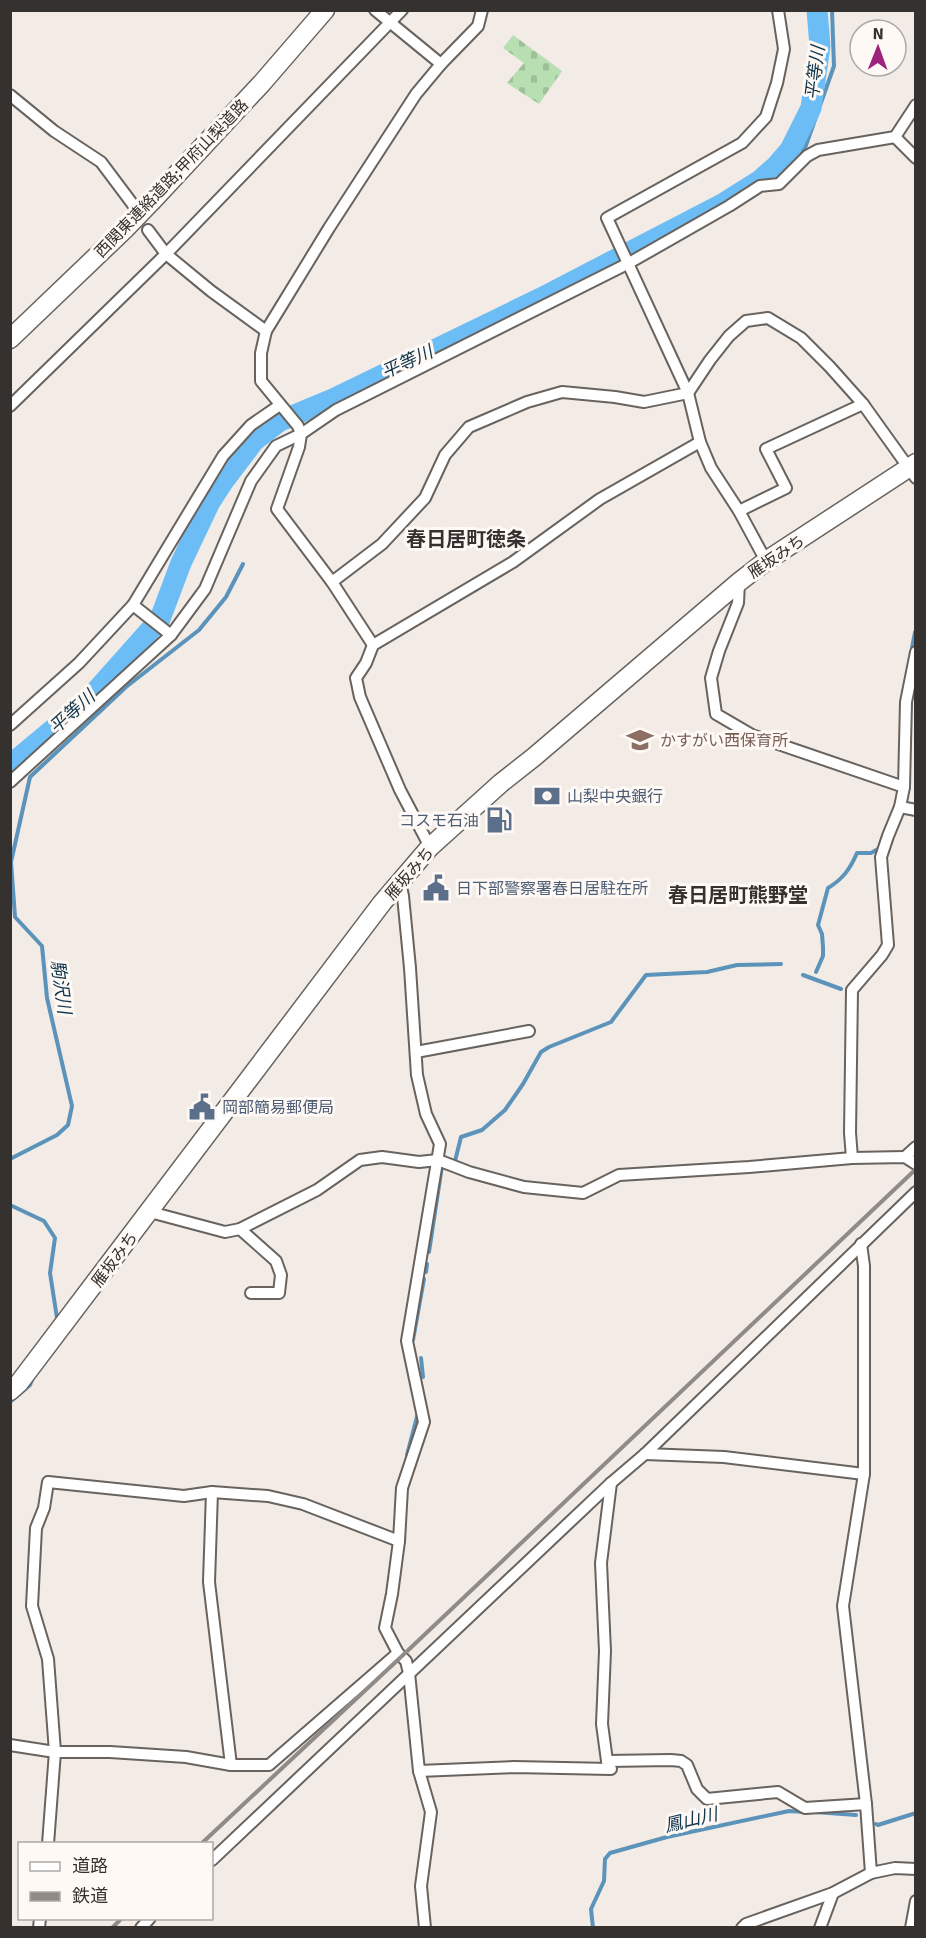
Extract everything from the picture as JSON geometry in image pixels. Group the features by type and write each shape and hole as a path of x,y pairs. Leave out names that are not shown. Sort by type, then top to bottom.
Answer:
{"highway":[{"name":"西関東連絡道路;甲府山梨道路","path":"10,339 152,201 296,45 325,10"},
{"path":"296,45 333,10"},
{"name":"雁坂みち","path":"10,1391 19,1383 150,1212 365,925 430,847 501,783 739,582 766,561 914,470"}],"street":[{"path":"375,10 441,64"},
{"path":"10,406 166,254 402,10"},
{"path":"373,645 332,582 277,509 298,447 299,430 261,381 261,353 266,331 329,228 416,94 478,26 482,10"},
{"path":"766,561 739,511 711,468 700,442 688,393 607,218 742,142 766,117 777,83 784,50 778,10"},
{"path":"10,95 54,131 101,162 134,206"},
{"path":"10,782 171,635 205,590 250,481 276,446 299,430 336,410 629,263 760,186 779,184 807,156 818,150 895,137 915,105"},
{"path":"895,137 915,158"},
{"path":"148,230 166,254 211,291 266,331"},
{"path":"332,582 382,544 425,498 445,455 469,427 527,402 562,392 644,402 688,393 729,336 746,321 768,318 801,338 863,404 914,470"},
{"path":"739,511 786,488 766,449 863,404"},
{"path":"10,725 79,663 133,605 224,456 250,425 280,405"},
{"path":"430,847 400,789 360,697 356,678 366,663 373,645 513,562 600,499 700,442"},
{"path":"739,582 738,603 711,678 716,714 752,735 904,787"},
{"path":"133,605 171,635"},
{"path":"852,1158 850,1133 852,990 888,945 881,857 900,807 904,787 906,702 915,652"},
{"path":"900,807 915,810"},
{"path":"400,882 410,968 417,1075 426,1114 440,1144 407,1341 424,1422 402,1488 399,1541 385,1628 398,1653 406,1661 418,1770 431,1812 421,1886 425,1928"},
{"path":"416,1052 529,1031"},
{"path":"150,1212 225,1233 240,1229 317,1190 360,1160 382,1157 418,1162 438,1160 469,1172 524,1187 583,1192 619,1175 852,1158 910,1160 915,1147"},
{"path":"213,1859 645,1454 915,1192"},
{"path":"240,1229 276,1261 281,1275 279,1293 250,1293"},
{"path":"861,1244 864,1266 864,1474 843,1606 866,1804 871,1873"},
{"path":"645,1454 724,1457 864,1474"},
{"path":"48,1842 55,1752 48,1659 32,1606 36,1528 44,1508 48,1482 184,1496 212,1492 268,1496 303,1504 399,1541"},
{"path":"418,1770 514,1767 611,1769 607,1761 602,1724 604,1651 601,1563 611,1484"},
{"path":"212,1492 209,1582 231,1765"},
{"path":"10,1745 55,1752 110,1752 186,1757 231,1765 269,1765 398,1653"},
{"path":"607,1761 681,1761 687,1765 697,1790 707,1798 778,1792 805,1808 866,1804"},
{"path":"742,1928 746,1924 833,1893 871,1873 895,1868 915,1869"},
{"path":"820,1928 833,1893"},
{"path":"911,1928 915,1901"}],"green space":[{"path":"513,35 562,71 539,104 507,83 524,63 503,48"}],"waterway":[{"name":"平等川","path":"10,765 87,701 160,619 181,563 210,502 254,441 280,421 333,399 541,298 724,203 759,181 776,166 790,150 811,108 820,46 817,10"},
{"path":"759,181 773,178 805,148 834,66 832,10"},
{"name":"駒沢川","path":"10,1159 57,1135 68,1125 72,1106 47,998 42,946 15,917 11,862 30,777 126,687 199,630 226,597 243,564"},
{"path":"912,648 915,632"},
{"path":"816,972 823,956 822,934 818,925 828,888 846,873 857,853 871,853 878,849"},
{"path":"455,1161 461,1137 482,1130 505,1110 541,1052 611,1022 646,975 707,972 737,965 781,964"},
{"path":"803,975 841,989"},
{"path":"429,1252 442,1166"},
{"name":"駒沢川","path":"10,1205 44,1221 55,1238 50,1273 57,1318"},
{"path":"426,1272 427,1264"},
{"path":"413,1340 424,1279"},
{"path":"421,1358 423,1377"},
{"name":"駒沢川","path":"10,1402 30,1385 32,1380"},
{"path":"407,1455 418,1413"},
{"name":"鳳山川","path":"593,1928 591,1909 604,1881 605,1859 610,1853 667,1837 789,1811 805,1812"},
{"name":"鳳山川","path":"815,1812 856,1815"},
{"name":"鳳山川","path":"876,1824 916,1813"}],"railway":[{"path":"203,1842 916,1169"},
{"path":"112,1928 120,1920"}],"place":[{"name":"かすがい西保育所","path":"640,740"},
{"name":"山梨中央銀行","path":"547,796"},
{"name":"コスモ石油","path":"499,820"},
{"name":"日下部警察署春日居駐在所","path":"436,888"},
{"name":"岡部簡易郵便局","path":"202,1107"}],"district":[{"name":"春日居町徳条","path":"466,539"},
{"name":"春日居町熊野堂","path":"738,895"}]}
